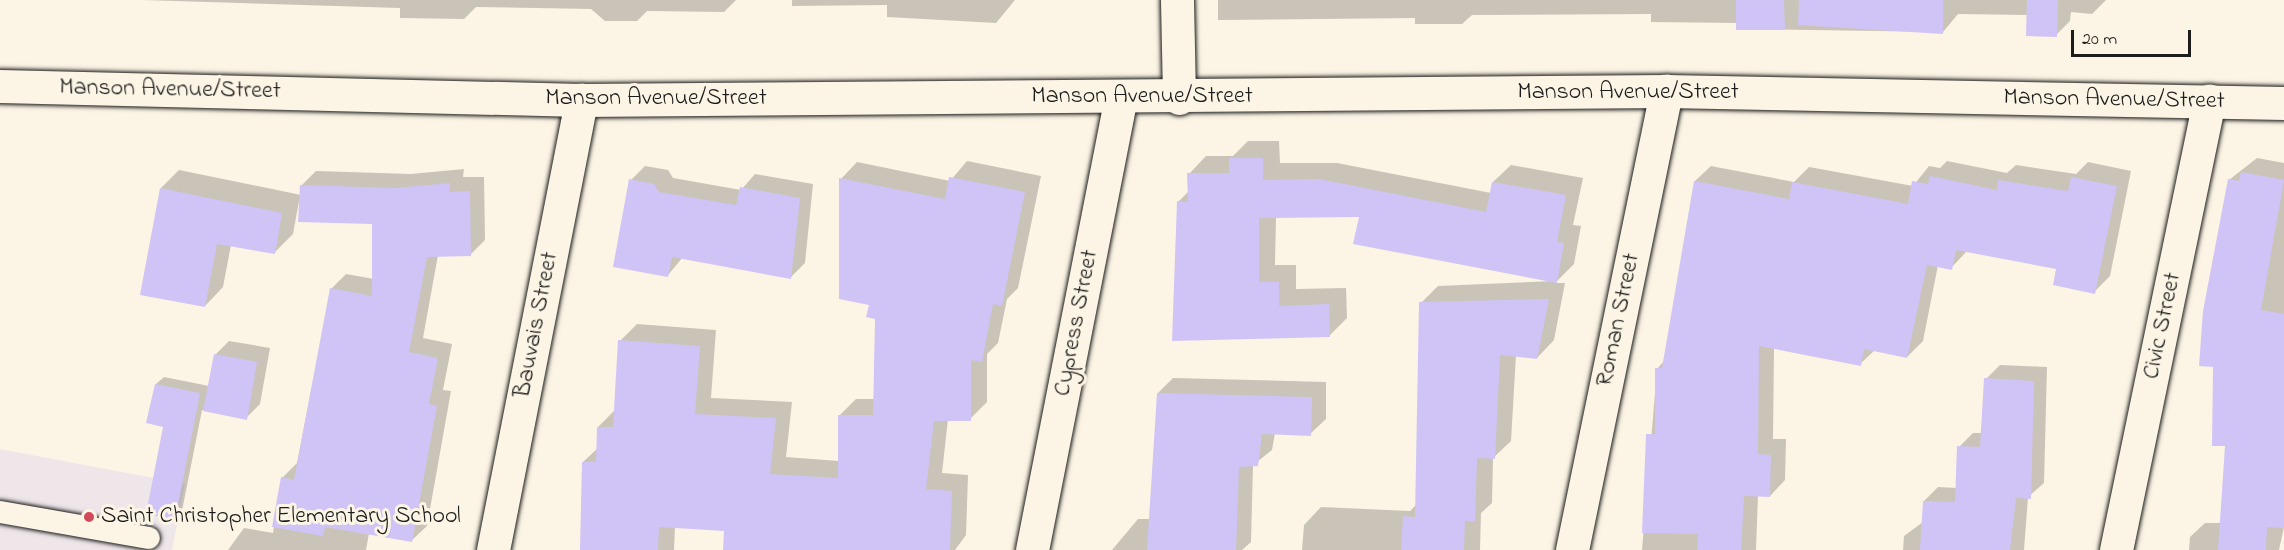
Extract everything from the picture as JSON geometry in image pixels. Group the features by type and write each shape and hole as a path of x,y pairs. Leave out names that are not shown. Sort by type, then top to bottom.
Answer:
{"street":[{"path":"1177,0 1179,98"},
{"name":"Manson Avenue/Street","path":"0,86 581,100 1179,98 1666,91 2284,103"},
{"name":"Roman Street","path":"1572,550 1666,91"},
{"name":"Cypress Street","path":"1032,550 1121,97"},
{"name":"Bauvais Street","path":"493,550 581,100"},
{"name":"Civic Street","path":"2116,550 2209,101"}],"lane":[{"path":"0,512 149,538"}],"shaded area":[{"name":"Saint Christopher Elementary School","path":"0,449 185,484 172,550 0,550"}],"building":[{"path":"1736,0 1784,0 1785,30 1736,30"},
{"path":"1799,0 1943,0 1943,34 1798,25"},
{"path":"2027,0 2058,0 2057,37 2026,36"},
{"path":"1229,158 1263,158 1263,180 1319,179 1486,212 1492,182 1566,195 1557,242 1564,243 1557,283 1353,244 1359,217 1259,218 1259,282 1279,282 1279,306 1329,304 1330,337 1172,341 1177,201 1188,202 1187,173 1229,173"},
{"path":"2241,172 2284,180 2261,310 2284,314 2284,528 2267,527 2266,550 2218,550 2225,446 2212,446 2213,367 2199,366 2203,311 2228,179 2239,181"},
{"path":"1930,176 1997,190 1998,180 2068,191 2071,177 2117,186 2095,294 2053,285 2056,269 1956,250 1952,270 1927,265 1907,358 1864,349 1861,366 1759,346 1758,454 1771,455 1770,497 1744,496 1741,550 1697,550 1698,534 1642,533 1646,434 1655,434 1655,368 1662,368 1694,181 1789,199 1792,182 1908,204 1912,181 1928,184"},
{"path":"949,177 1025,192 1002,306 993,304 982,362 971,360 971,421 934,421 926,489 952,491 950,550 723,550 724,531 659,527 658,550 580,550 582,462 596,462 597,427 613,427 618,340 700,346 695,414 776,418 770,474 838,478 838,415 873,415 875,319 866,317 869,305 839,299 839,178 945,199"},
{"path":"629,179 654,184 659,192 736,205 740,187 800,198 791,279 672,257 668,277 613,267"},
{"path":"450,183 449,192 470,191 471,256 427,257 409,352 438,358 429,404 437,406 412,542 325,527 323,536 272,527 281,477 294,480 330,288 372,296 372,224 298,222 300,185 395,188"},
{"path":"160,188 282,213 275,254 217,244 205,307 140,295"},
{"path":"1549,299 1537,359 1500,355 1495,459 1477,458 1475,522 1465,521 1464,550 1401,550 1403,516 1415,517 1419,302"},
{"path":"214,354 257,362 247,420 203,411"},
{"path":"1984,378 2034,381 2031,499 2016,498 2010,550 1920,550 1923,501 1955,502 1957,446 1980,447"},
{"path":"155,384 200,393 175,520 146,514 163,427 146,423"},
{"path":"1157,393 1312,397 1311,436 1262,434 1258,466 1239,467 1236,550 1147,550"}],"place":[{"name":"Saint Christopher Elementary School","path":"89,517"}]}
